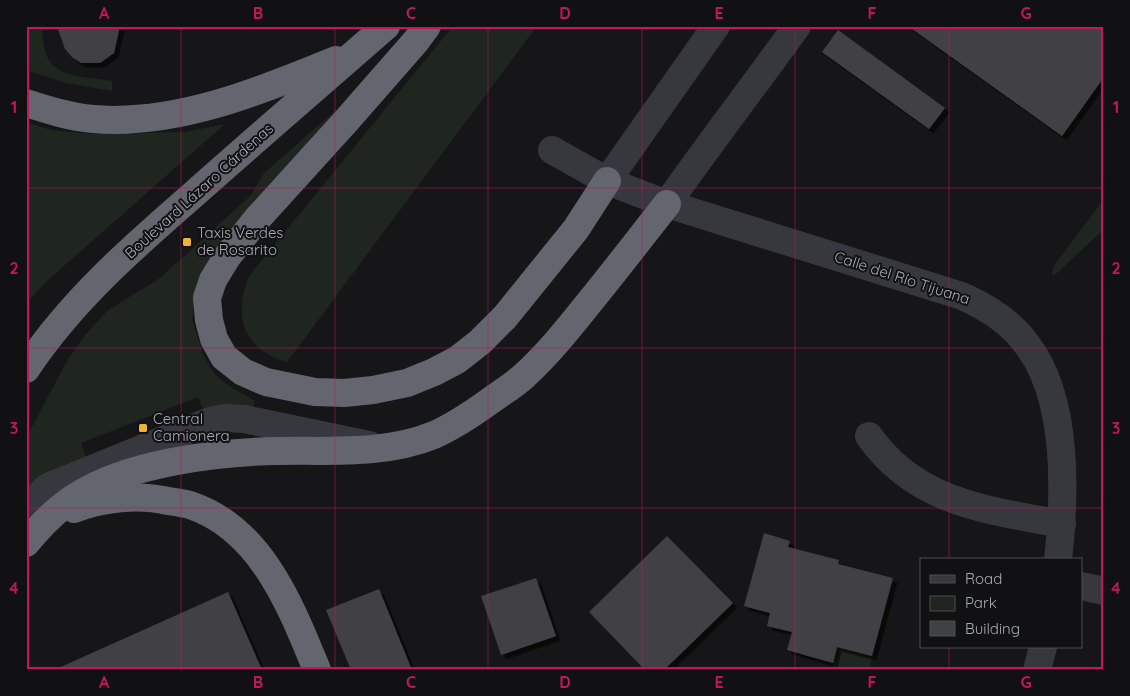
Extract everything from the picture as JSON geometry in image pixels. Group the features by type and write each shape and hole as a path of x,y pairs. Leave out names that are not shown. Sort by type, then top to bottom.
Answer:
{"highway":[{"name":"Boulevard Lázaro Cárdenas","path":"26,369 44,342 73,308 149,234 386,26"},
{"path":"427,26 353,113 257,219 227,256 213,280 207,298 209,320 214,340 224,357 243,372 266,382 315,392 344,393 373,390 407,383 434,372 457,360 480,342 505,317 576,229 607,180"},
{"path":"26,103 59,114 93,119 130,120 166,115 208,106 278,84 357,51"},
{"path":"30,529 76,496 118,476 180,460 276,451 346,451 382,448 425,438 455,425 523,377 555,344 667,204"},
{"path":"30,529 78,508 99,502 135,498 158,499 190,505 214,516 232,528 252,546 270,572 291,607 316,670"}],"street":[{"path":"607,180 716,26"},
{"path":"552,150 607,180 667,204 797,26"},
{"name":"Calle del Río Tijuana","path":"667,204 962,296 979,303 999,317 1028,345 1049,389 1057,425 1063,468 1062,524 1058,558"},
{"path":"30,529 36,498 48,487 210,421 225,418 244,419 382,448"},
{"path":"869,436 889,461 922,486 976,507 1062,524"},
{"path":"1082,586 1104,591"},
{"path":"1037,670 1043,648"}],"green space":[{"path":"26,26 42,26 46,54 50,62 57,68 74,75 112,81 112,91 66,83 26,70"},
{"path":"453,26 537,26 287,362 267,354 252,342 244,325 242,300 249,276"},
{"path":"352,96 196,293 192,319 204,357 215,375 255,401 253,410 205,414 198,397 81,443 87,460 26,491 26,438 68,359 85,335 107,311 160,278 250,196 264,173"},
{"path":"26,122 51,130 93,134 185,132 225,124 48,280 26,303"},
{"path":"1104,199 1104,229 1057,273 1052,274 1053,267"},
{"path":"837,647 872,656 870,670 834,670 833,663"}],"building":[{"path":"57,26 120,26 114,53 100,63 81,63 65,49"},
{"path":"908,26 1104,26 1104,77 1062,136"},
{"path":"838,30 945,108 929,129 822,52"},
{"path":"764,533 790,541 788,547 839,560 838,564 893,578 872,656 837,647 833,663 787,650 792,632 767,626 770,613 744,606"},
{"path":"667,536 733,603 664,670 645,670 589,612"},
{"path":"536,578 556,636 501,655 481,596"},
{"path":"379,589 412,670 351,670 326,610"},
{"path":"228,592 262,670 54,670"}],"place":[{"name":"Taxis Verdes de Rosarito","path":"187,242"},
{"name":"Central Camionera","path":"143,428"}]}
